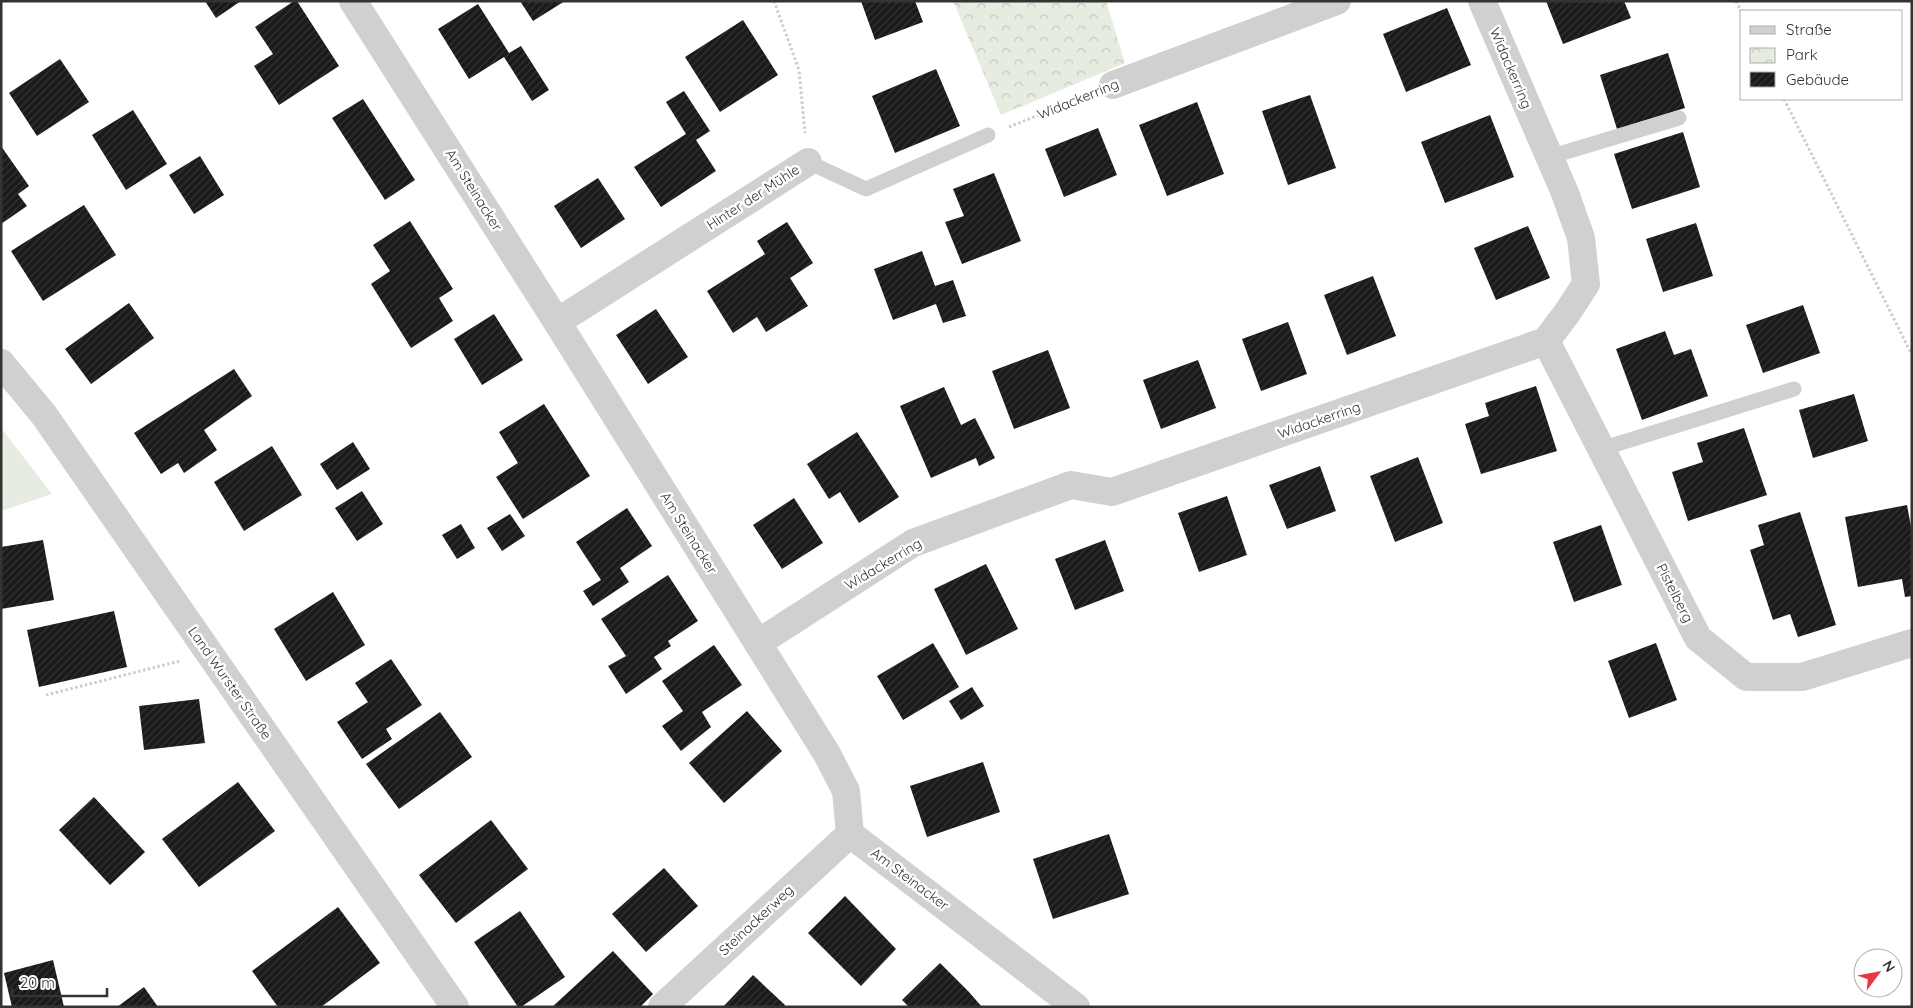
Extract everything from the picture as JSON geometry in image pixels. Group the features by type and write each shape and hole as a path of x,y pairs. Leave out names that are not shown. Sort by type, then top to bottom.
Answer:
{"street":[{"name":"Widackerring","path":"1112,85 1337,1"},
{"name":"Widackerring","path":"758,643 912,543 1071,485 1112,492 1546,341 1586,284 1581,238 1565,193 1482,1"},
{"name":"Am Steinacker","path":"357,3 827,754 846,791 850,834 1076,1007"},
{"name":"Hinter der Mühle","path":"557,322 808,162"},
{"name":"Pistelberg","path":"1546,341 1698,638 1746,677 1802,677 1912,643"},
{"name":"Land Wurster Straße","path":"1,363 44,415 455,1007"},
{"name":"Steinackerweg","path":"662,1007 850,834"}],"lane":[{"path":"1549,157 1679,118"},
{"name":"Hinter der Mühle","path":"808,162 866,189 988,135"},
{"path":"1603,453 1793,394"}],"path":[{"path":"774,1 799,70 808,162"},
{"name":"Widackerring","path":"988,135 1112,85"},
{"path":"1784,100 1912,355"},
{"path":"46,695 209,653"}],"green space":[{"path":"953,1 1106,1 1125,63 1001,115"},
{"path":"1,428 52,494 1,511"}],"building":[{"path":"205,1 241,1 216,18"},
{"path":"294,1 297,1 339,66 279,105 254,66 273,54 255,27"},
{"path":"520,1 565,1 533,21"},
{"path":"861,1 915,1 923,22 875,40"},
{"path":"1546,1 1624,1 1631,18 1563,44"},
{"path":"478,4 509,53 521,46 549,90 532,101 504,57 469,79 438,29"},
{"path":"1447,8 1471,65 1406,92 1383,34"},
{"path":"743,20 778,75 720,112 685,57"},
{"path":"1668,53 1685,108 1617,129 1600,75"},
{"path":"60,59 89,102 37,136 9,93"},
{"path":"936,69 960,126 895,153 872,96"},
{"path":"684,91 710,131 696,140 716,171 661,207 634,167 686,134 666,102"},
{"path":"1310,95 1336,168 1288,185 1262,111"},
{"path":"363,99 415,180 385,200 332,118"},
{"path":"1197,102 1224,174 1167,196 1139,125"},
{"path":"133,110 167,164 126,190 92,135"},
{"path":"1490,115 1514,177 1445,203 1421,142"},
{"path":"1098,128 1117,175 1064,197 1045,149"},
{"path":"1683,132 1700,187 1632,209 1614,154"},
{"path":"1,146 29,186 18,194 27,206 1,224"},
{"path":"200,156 224,195 194,214 169,175"},
{"path":"994,173 1021,241 962,264 945,222 964,216 953,189"},
{"path":"598,178 625,219 581,248 554,206"},
{"path":"84,205 116,255 43,301 11,251"},
{"path":"410,221 453,289 439,298 453,321 411,348 371,284 390,271 373,245"},
{"path":"787,222 813,263 790,278 808,306 766,332 757,317 733,333 707,291 765,254 757,241"},
{"path":"1696,223 1713,276 1663,292 1646,239"},
{"path":"1528,226 1550,278 1496,300 1474,248"},
{"path":"922,251 935,286 953,280 966,316 943,323 936,304 893,320 874,269"},
{"path":"1373,276 1396,336 1347,355 1324,295"},
{"path":"129,303 154,338 91,384 65,349"},
{"path":"1803,305 1820,353 1763,373 1746,325"},
{"path":"656,309 688,357 648,384 616,335"},
{"path":"494,314 523,360 482,385 454,339"},
{"path":"1288,322 1307,374 1261,391 1242,339"},
{"path":"1665,331 1674,355 1691,349 1708,396 1642,420 1616,349"},
{"path":"1048,350 1070,408 1014,429 992,371"},
{"path":"1198,360 1216,408 1161,429 1143,380"},
{"path":"234,369 252,396 204,430 217,450 184,473 178,463 161,474 134,433"},
{"path":"1536,386 1557,451 1481,474 1465,424 1489,416 1485,403"},
{"path":"944,387 961,425 975,418 995,458 979,466 976,458 931,478 900,406"},
{"path":"1854,394 1868,441 1813,458 1799,410"},
{"path":"544,404 590,476 523,519 496,477 518,463 499,432"},
{"path":"1744,428 1767,495 1688,521 1672,472 1703,462 1697,443"},
{"path":"857,432 899,497 859,523 840,492 829,499 807,464"},
{"path":"353,442 370,469 337,490 320,464"},
{"path":"272,446 302,495 244,531 214,482"},
{"path":"1418,457 1443,523 1395,542 1370,476"},
{"path":"1320,466 1336,511 1287,529 1269,485"},
{"path":"362,491 383,524 357,541 335,508"},
{"path":"1227,496 1247,555 1199,572 1178,513"},
{"path":"794,498 823,543 782,569 753,525"},
{"path":"1907,505 1912,532 1912,596 1905,597 1902,579 1858,587 1845,517"},
{"path":"627,508 652,546 620,568 629,582 593,606 583,591 601,580 576,542"},
{"path":"1800,512 1836,625 1798,637 1790,614 1773,620 1750,550 1764,545 1758,525"},
{"path":"510,514 525,536 502,551 487,528"},
{"path":"461,524 475,548 457,559 442,535"},
{"path":"1601,525 1622,585 1574,602 1553,542"},
{"path":"43,540 54,600 1,609 1,547"},
{"path":"1105,540 1124,591 1075,610 1055,559"},
{"path":"986,564 1018,629 966,655 934,589"},
{"path":"668,575 698,621 668,641 671,646 654,657 662,669 626,694 608,666 626,656 601,619"},
{"path":"333,592 365,645 306,681 274,629"},
{"path":"114,611 127,667 39,687 27,630"},
{"path":"933,643 959,687 903,720 877,676"},
{"path":"1656,643 1677,700 1629,718 1608,661"},
{"path":"714,645 742,685 702,712 711,727 681,751 662,726 683,711 662,681"},
{"path":"391,659 422,705 386,729 392,739 362,759 337,722 368,702 355,683"},
{"path":"972,687 984,706 961,720 949,701"},
{"path":"199,699 205,743 144,750 139,706"},
{"path":"747,711 782,751 724,803 689,763"},
{"path":"440,712 472,757 399,809 366,764"},
{"path":"983,762 1000,812 927,837 910,786"},
{"path":"238,782 275,831 199,887 162,839"},
{"path":"94,797 145,852 110,885 59,830"},
{"path":"491,820 528,869 456,923 419,875"},
{"path":"1109,834 1129,894 1053,919 1033,859"},
{"path":"664,868 698,906 646,952 612,914"},
{"path":"845,896 896,949 861,986 808,933"},
{"path":"338,907 380,963 321,1007 278,1007 252,971"},
{"path":"520,911 565,977 521,1007 518,1007 474,942"},
{"path":"613,951 653,994 640,1007 552,1007"},
{"path":"53,960 64,1007 12,1007 4,973"},
{"path":"940,963 982,1007 909,1007 902,1000"},
{"path":"753,975 785,1005 784,1007 723,1007"},
{"path":"144,987 158,1007 117,1007"}]}
